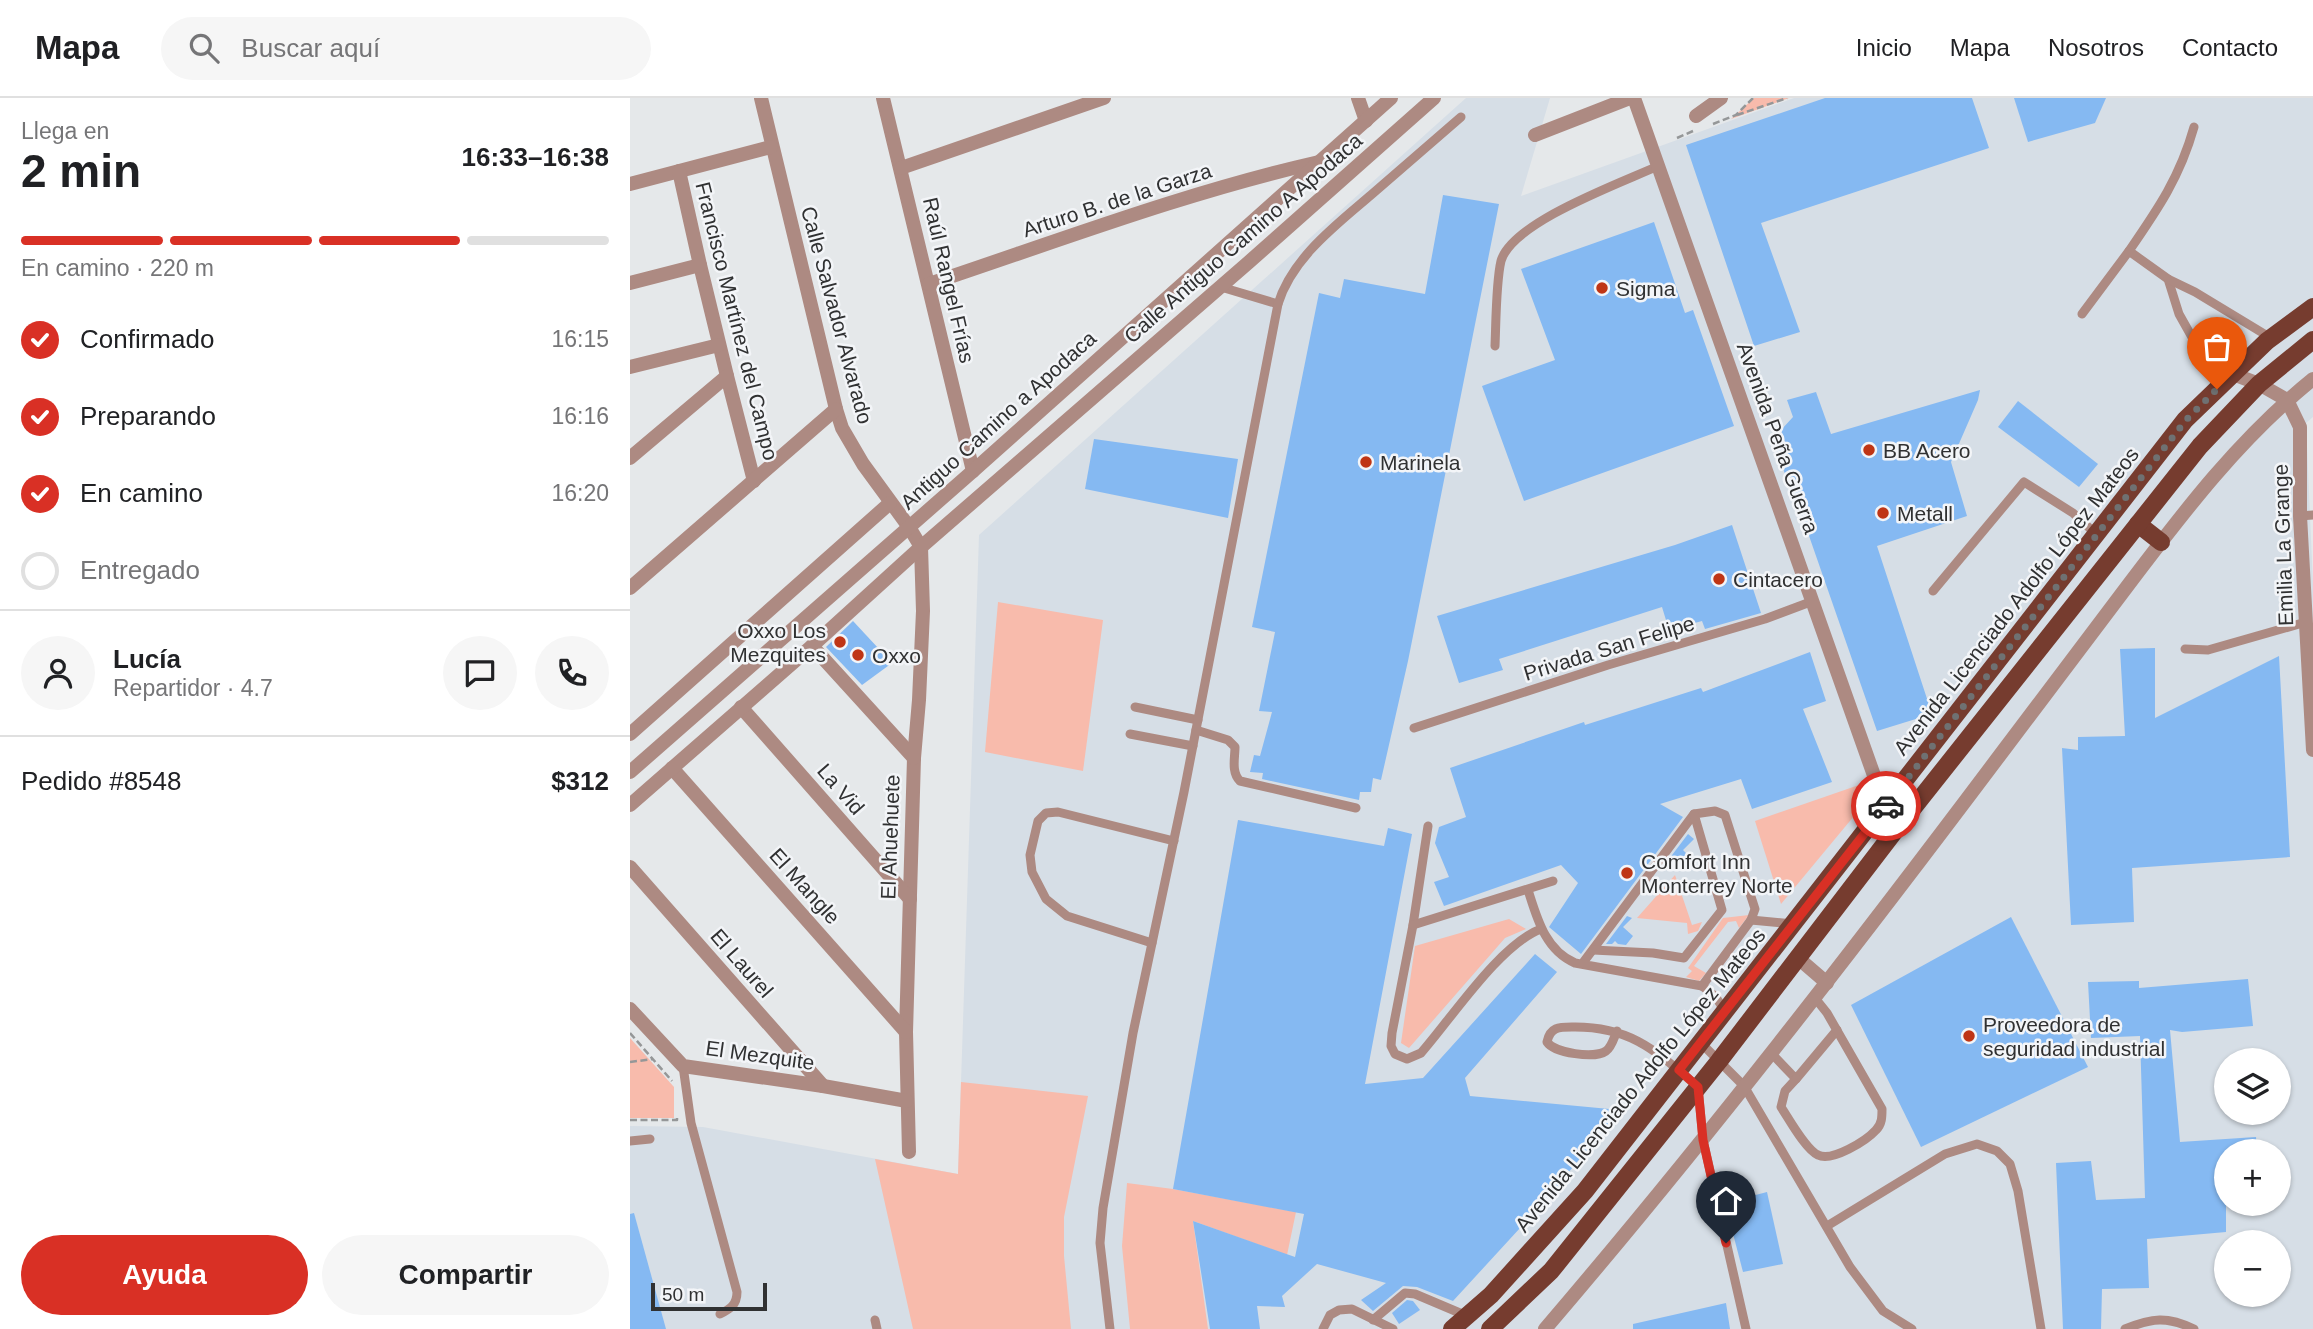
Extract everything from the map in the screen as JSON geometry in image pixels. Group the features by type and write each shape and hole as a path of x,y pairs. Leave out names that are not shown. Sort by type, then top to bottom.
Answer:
{"main road":[{"name":"Avenida Licenciado Adolfo López Mateos","path":"1452,1329 1528,1256 1585,1191 2186,420 2271,338 2313,307"},
{"path":"1490,1329 1551,1271 1719,1061 1894,832 2200,446 2259,384 2313,340"},
{"path":"2138,524 2161,542"}],"street":[{"name":"Calle Salvador Alvarado","path":"761,98 836,409 849,440 909,527"},
{"name":"Raúl Rangel Frías","path":"883,98 973,471"},
{"path":"901,168 1104,98"},
{"path":"1358,98 1366,121"},
{"name":"Antiguo Camino a Apodaca","path":"630,772 1391,98"},
{"name":"Calle Antiguo Camino A Apodaca","path":"630,806 1434,98"},
{"path":"1535,135 1632,98"},
{"name":"Avenida Peña Guerra","path":"1632,98 1894,832"},
{"path":"1696,116 1721,98"},
{"path":"630,184 771,146"},
{"name":"Arturo B. de la Garza","path":"929,284 1210,191 1272,172 1319,162"},
{"name":"Francisco Martínez del Campo","path":"679,171 754,481"},
{"path":"630,283 700,265"},
{"path":"630,367 719,345"},
{"path":"2233,374 2259,384 2287,400"},
{"path":"630,458 727,376"},
{"path":"1545,1329 1703,1140 1827,983 2161,542 2241,443 2313,379"},
{"name":"Emilia La Grange","path":"2287,400 2306,425 2306,621 2313,750"},
{"path":"630,588 836,409"},
{"path":"630,734 890,503"},
{"name":"El Ahuehuete","path":"909,527 921,547 923,611 914,758 906,1032 909,1152"},
{"path":"813,646 914,758"},
{"name":"La Vid","path":"741,706 910,899"},
{"name":"El Mangle","path":"672,768 906,1032"},
{"name":"El Laurel","path":"630,867 823,1086"},
{"path":"1798,958 1827,983"},
{"name":"El Mezquite","path":"630,1009 683,1066 907,1101"}],"lane":[{"path":"1110,1329 1100,1244 1103,1208 1133,1032 1193,746 1278,304 1288,279 1310,251 1345,217 1461,117"},
{"path":"2082,314 2165,200 2186,155 2194,127"},
{"path":"1495,346 1501,262 1507,248 1518,236 1546,217 1658,166"},
{"path":"2129,251 2168,279 2195,292 2271,338"},
{"path":"2168,279 2179,314 2203,355 2233,374"},
{"path":"1221,287 1278,304"},
{"path":"1933,592 2024,482 2073,513 2096,535"},
{"name":"Privada San Felipe","path":"1414,728 1608,665 1765,619 1813,601"},
{"path":"2185,649 2208,650 2306,621"},
{"path":"1135,707 1197,725 1228,740 1236,747 1234,770 1235,777 1240,781 1356,808"},
{"path":"1130,734 1193,746"},
{"path":"1582,964 1694,814 1715,811 1725,815 1755,905 1751,920 1702,986"},
{"path":"1152,943 1067,916 1046,899 1032,872 1030,855 1038,821 1046,813 1058,812 1174,841"},
{"path":"1593,950 1653,953 1684,958 1722,910 1694,814"},
{"path":"1428,826 1413,925 1392,1033 1392,1050 1401,1058 1421,1054 1500,958 1516,942 1541,929"},
{"path":"1413,925 1553,881"},
{"path":"1528,890 1541,929 1551,944 1564,956 1582,964 1702,986 1715,996 1725,1012"},
{"path":"1751,920 1794,924"},
{"path":"1815,998 1837,1030 1882,1110 1882,1121 1876,1130 1842,1153 1827,1158 1815,1154 1781,1107 1785,1091 1837,1030"},
{"path":"1617,1031 1610,1048 1602,1054 1567,1053 1550,1047 1547,1042 1555,1028 1617,1031 1640,1041 1698,1087 1703,1140 1746,1329"},
{"path":"1701,1043 1744,1086 1850,1267 1883,1311 1911,1329"},
{"path":"1770,1053 1796,1079"},
{"path":"683,1066 691,1123 737,1292 733,1307 720,1314"},
{"path":"630,1141 650,1139"},
{"path":"1826,1226 1945,1154 1977,1144 1997,1151 2010,1164 2018,1191 2041,1329"},
{"path":"1373,1320 1405,1293 1415,1294 1467,1316"},
{"path":"1323,1329 1330,1315 1345,1308 1393,1329"},
{"path":"2125,1329 2140,1323 2165,1319 2194,1329"}],"path":[{"path":"1736,115 1787,98"},
{"path":"630,1033 677,1086"},
{"path":"630,1062 653,1059"},
{"path":"630,1120 677,1120 677,1108"}],"shaded area":[{"path":"1466,98 1550,98 1521,196 1794,98 2313,98 2313,417 2306,423 2313,585 2313,1329 630,1329 630,1126 703,1127 958,1174 979,535"},
{"path":"1754,98 1789,98 1731,119"},
{"path":"998,602 1103,620 1083,771 985,752"},
{"path":"1859,785 1864,804 1781,904 1755,821"},
{"path":"1675,875 1692,925 1702,922 1698,931 1688,934 1687,923 1637,918"},
{"path":"1749,915 1739,928 1736,921 1728,922 1694,966 1706,973 1699,981 1686,977 1692,971 1688,968 1723,918"},
{"path":"1509,919 1526,929 1505,938 1409,1048 1401,1043 1415,946"},
{"path":"630,1038 674,1087 674,1118 630,1118"},
{"path":"961,1082 1088,1096 1064,1217 1064,1256 1071,1329 913,1329 875,1159 958,1174"},
{"path":"1127,1183 1296,1212 1287,1255 1193,1221 1208,1329 1130,1329 1122,1246"}],"building":[{"path":"1825,98 1972,98 1989,148 1761,223 1800,332 1754,346 1686,145"},
{"path":"2014,98 2106,98 2095,123 2028,142"},
{"name":"Marinela","path":"1443,195 1499,204 1408,661 1381,780 1373,778 1371,792 1360,792 1359,800 1262,779 1263,773 1250,772 1254,755 1260,756 1272,712 1259,711 1275,632 1252,627 1319,293 1340,298 1344,279 1425,294"},
{"path":"1654,222 1685,313 1693,310 1734,426 1524,501 1482,386 1555,360 1521,269"},
{"path":"1980,390 1951,462 1967,516 1877,546 1932,714 1877,731 1800,510 1776,452 1787,447 1781,430 1793,417 1787,400 1816,392 1831,434"},
{"path":"2018,401 2098,464 2079,487 1998,427"},
{"path":"1094,439 1238,459 1228,518 1085,489"},
{"path":"1732,525 1761,613 1705,629 1702,621 1669,630 1662,607 1499,659 1503,670 1459,683 1437,616 1675,545"},
{"name":"Oxxo","path":"853,621 892,663 862,685 826,647"},
{"path":"2155,648 2155,718 2279,656 2290,857 2132,868 2134,922 2071,925 2062,748 2078,750 2078,737 2125,736 2120,649"},
{"path":"1810,652 1826,701 1803,709 1832,782 1752,809 1741,779 1660,804 1683,817 1581,954 1549,927 1578,883 1561,865 1444,906 1434,882 1449,877 1435,843 1439,827 1466,817 1450,768 1584,722 1585,725 1701,688 1703,692"},
{"path":"1238,820 1384,846 1388,828 1412,834 1365,1084 1423,1078 1535,954 1557,972 1465,1078 1470,1096 1620,1110 1544,1202 1453,1301 1417,1287 1403,1286 1373,1311 1361,1300 1386,1283 1317,1264 1282,1296 1285,1307 1257,1306 1260,1329 1210,1329 1193,1221 1295,1257 1304,1214 1173,1189"},
{"path":"1688,834 1694,839 1683,850 1693,860 1685,871 1674,862 1667,869 1663,867"},
{"path":"1627,916 1632,918 1623,927 1633,936 1626,945 1615,941 1606,944"},
{"name":"Proveedora de seguridad industrial","path":"2011,917 2088,1067 1921,1147 1851,1005"},
{"path":"2248,979 2253,1026 2182,1032 2170,1030 2180,1142 2214,1140 2214,1216 2226,1216 2226,1230 2147,1239 2149,1288 2102,1289 2101,1329 2063,1329 2056,1163 2091,1161 2096,1200 2145,1198 2140,1036 2091,1038 2088,982 2139,981 2139,988"},
{"path":"1767,1192 1783,1264 1743,1272 1725,1203"},
{"path":"634,1213 666,1329 630,1329 630,1214"},
{"path":"1407,1300 1413,1301 1420,1310 1399,1324 1392,1313"},
{"path":"1726,1303 1730,1329 1633,1329 1633,1324"}],"way so far":[{"path":"1886,806 2186,420 2217,389"}],"place":[{"name":"Sigma","path":"1602,288"},
{"name":"BB Acero","path":"1869,450"},
{"name":"Marinela","path":"1366,462"},
{"name":"Metall","path":"1883,513"},
{"name":"Cintacero","path":"1719,579"},
{"name":"Oxxo Los Mezquites","path":"840,642"},
{"name":"Oxxo","path":"858,655"},
{"name":"Comfort Inn Monterrey Norte","path":"1627,873"},
{"name":"Proveedora de seguridad industrial","path":"1969,1036"}],"route":[{"path":"1726,1243 1703,1140 1698,1087 1679,1070 1886,806"}]}
